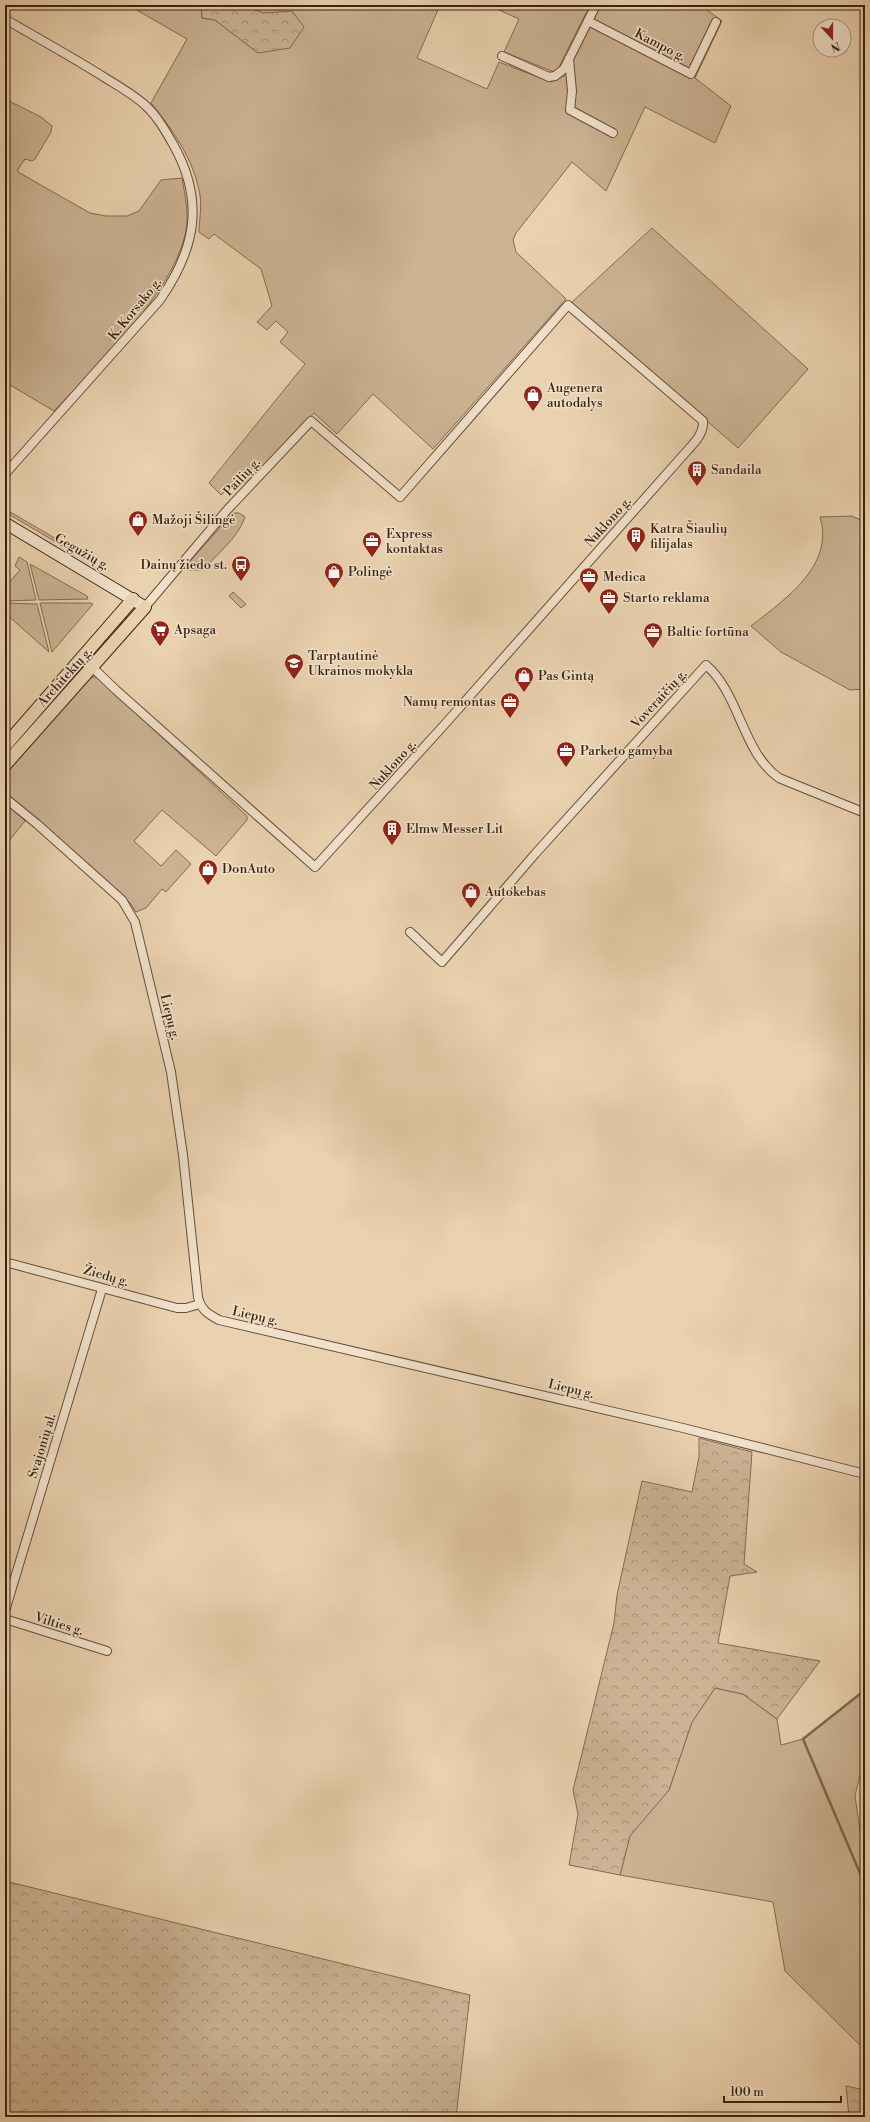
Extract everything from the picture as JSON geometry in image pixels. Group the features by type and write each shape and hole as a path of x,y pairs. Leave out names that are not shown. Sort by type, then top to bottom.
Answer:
{"main road":[{"name":"Gegužių g.","path":"5,523 145,607"},
{"name":"Architektų g.","path":"5,746 133,599"},
{"name":"Architektų g.","path":"5,765 145,607"}],"street":[{"path":"502,56 549,77 559,74 569,59 596,5"},
{"name":"K. Korsako g.","path":"5,19 83,64 144,104 161,124 186,171 193,210 191,236 187,249 178,270 160,300 5,474"},
{"name":"Kampo g.","path":"588,21 691,74 716,22"},
{"path":"569,59 572,91 570,110 613,133"},
{"name":"Nuklono g.","path":"92,667 315,867 451,718 686,452 700,435 703,428 703,422 568,305 400,497 312,421"},
{"name":"Pailių g.","path":"145,607 228,510 312,421"},
{"name":"Voveraičių g.","path":"410,932 442,962 535,854 706,664 723,682 758,754 770,772 779,778 865,813"},
{"name":"Liepų g.","path":"5,798 37,824 122,900 135,922 171,1072 183,1155 200,1304 207,1313 219,1320 676,1426 865,1474"},
{"name":"Žiedų g.","path":"5,1262 178,1308 186,1308 200,1304"},
{"name":"Svajonių al.","path":"5,1611 102,1288"},
{"name":"Vilties g.","path":"5,1619 107,1651"}],"green space":[{"path":"128,5 201,5 202,18 215,20 258,53 292,12 263,13 248,7 248,5 440,5 417,58 487,89 499,62 551,82 566,75 601,5 707,5 707,10 722,21 695,78 731,106 715,143 645,107 606,191 572,162 516,233 513,240 516,252 566,299 433,449 373,394 337,434 314,413 246,484 239,479 221,495 209,483 305,364 280,342 288,332 276,321 267,330 257,322 272,306 261,269 214,234 209,239 199,232 201,200 193,170 182,146 151,103 187,39"},
{"path":"201,5 248,5 248,7 263,13 292,11 304,27 290,48 258,53 215,20 202,18"},
{"path":"488,5 590,5 559,67 554,72 504,52 519,19"},
{"path":"5,99 41,117 52,126 51,132 35,159 32,161 25,159 18,169 18,172 90,213 106,216 127,216 139,211 161,180 182,178 186,199 187,221 185,235 177,258 165,281 130,329 54,411 5,382"},
{"path":"652,228 808,369 738,448 571,303"},
{"path":"5,509 70,547 66,548 5,512"},
{"path":"233,513 239,513 245,517 242,525 227,545 203,570 185,570 184,568"},
{"path":"852,516 865,522 865,689 850,690 781,652 751,626 791,593 804,580 813,566 820,551 823,535 820,517"},
{"path":"19,557 27,562 36,600 5,601 5,587 20,570 15,566"},
{"path":"30,564 87,596 88,599 39,600"},
{"path":"233,592 246,604 241,608 229,596"},
{"path":"5,603 37,604 49,652 5,613"},
{"path":"40,603 90,603 93,604 52,652"},
{"path":"125,617 129,619 5,758 5,753"},
{"path":"94,677 99,679 247,816 247,820 216,856 162,810 134,841 161,866 176,850 191,864 166,892 162,889 146,908 136,912 130,903 5,795 5,776 11,766 89,678"},
{"path":"5,802 25,821 5,846"},
{"path":"699,1438 752,1452 744,1564 757,1572 730,1576 718,1643 820,1661 777,1719 743,1694 715,1688 692,1722 669,1790 630,1836 620,1875 569,1865 578,1814 573,1790 614,1623 617,1595 642,1481 692,1492 699,1457"},
{"path":"715,1688 743,1694 777,1719 781,1745 803,1739 865,1690 865,1754 855,1796 860,1831 865,1844 865,2050 785,1971 773,1902 620,1875 630,1835 669,1790 692,1722"},
{"path":"5,1881 470,1995 456,2117 5,2117"},
{"path":"846,2086 865,2090 865,2117 849,2117"}],"waterway":[{"path":"865,1690 803,1739 865,1885"}],"place":[{"name":"Augenera autodalys","path":"533,412"},
{"name":"Sandaila","path":"697,487"},
{"name":"Mažoji Šilingė","path":"138,537"},
{"name":"Katra Šiaulių filijalas","path":"636,553"},
{"name":"Express kontaktas","path":"372,558"},
{"name":"Dainų žiedo st.","path":"241,582"},
{"name":"Polingė","path":"334,589"},
{"name":"Medica","path":"589,594"},
{"name":"Starto reklama","path":"609,615"},
{"name":"Apsaga","path":"160,647"},
{"name":"Baltic fortūna","path":"653,649"},
{"name":"Tarptautinė Ukrainos mokykla","path":"294,680"},
{"name":"Pas Gintą","path":"524,693"},
{"name":"Namų remontas","path":"510,719"},
{"name":"Parketo gamyba","path":"566,768"},
{"name":"Elmw Messer Lit","path":"392,846"},
{"name":"DonAuto","path":"208,886"},
{"name":"Autokebas","path":"471,909"}]}
